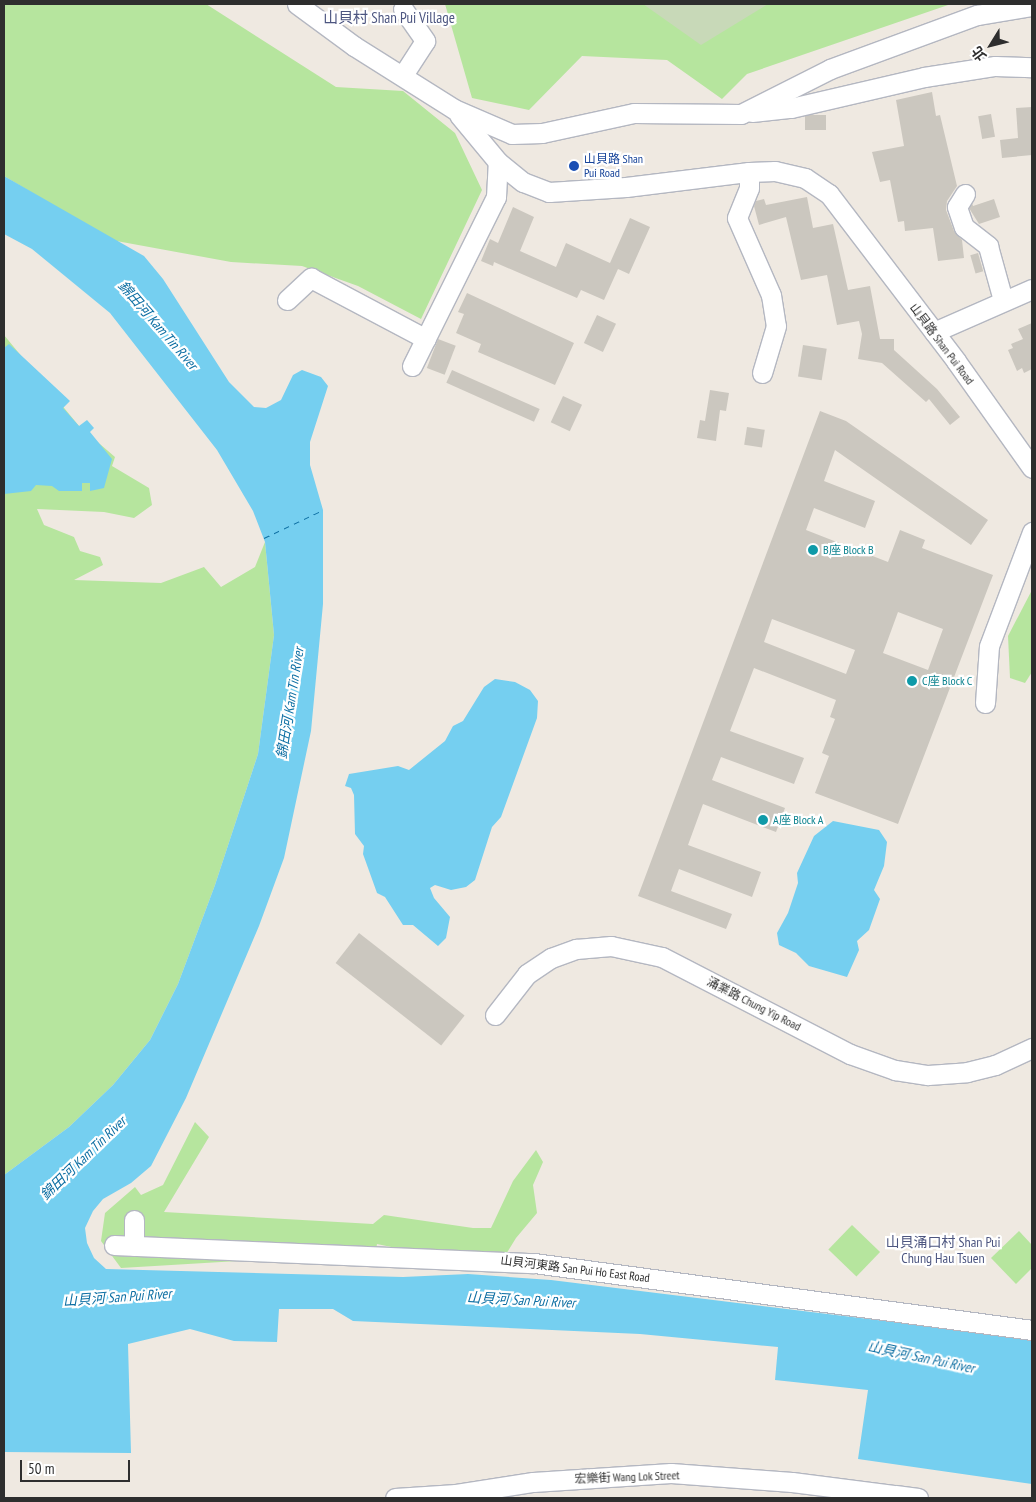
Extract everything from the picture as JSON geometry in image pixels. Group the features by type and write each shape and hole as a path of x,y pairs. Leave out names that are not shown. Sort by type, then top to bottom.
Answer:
{"street":[{"path":"297,4 354,46 403,75 454,109 512,134 542,133 634,113 741,114 791,108 924,77 995,66 1032,67"},
{"path":"741,114 839,65 977,15 1032,6"},
{"path":"403,9 425,42 403,75"},
{"name":"山貝路 Shan Pui Road","path":"454,109 498,162 523,182 549,192 626,188 748,172 775,171 805,178 829,194 934,332 1032,468"},
{"path":"412,366 496,197 498,162"},
{"path":"748,172 749,188 737,218 771,295 776,326 762,373"},
{"path":"965,194 957,207 964,227 988,246 1003,300"},
{"path":"287,300 311,278 426,338"},
{"path":"934,332 1032,288"},
{"path":"985,703 989,646 1030,544"},
{"name":"涌業路 Chung Yip Road","path":"494,1015 527,974 551,958 576,949 610,946 662,957 850,1054 895,1070 928,1075 967,1072 995,1065 1032,1048"},
{"path":"134,1220 134,1246"},
{"name":"山貝河東路 San Pui Ho East Road","path":"114,1245 534,1263 1032,1330"},
{"name":"宏樂街 Wang Lok Street","path":"395,1498 477,1494 533,1482 672,1473 792,1482 918,1498"}],"green space":[{"path":"4,4 206,4 336,87 403,91 455,133 482,190 421,319 358,286 302,266 231,262 111,240 4,176"},
{"path":"445,4 951,4 747,74 722,99 667,60 582,56 529,110 472,98"},
{"path":"643,4 768,4 701,45"},
{"path":"4,335 79,426 115,457 112,466 149,488 152,505 134,518 104,512 37,509 44,525 74,537 80,551 100,557 103,565 74,580 161,583 204,567 221,587 255,567 265,542 274,635 258,754 215,885 178,984 150,1040 113,1085 69,1127 4,1175"},
{"path":"1032,590 1032,672 1025,683 1010,678 1008,636"},
{"path":"195,1122 209,1137 164,1212 373,1224 384,1215 473,1228 491,1228 513,1181 536,1150 543,1162 533,1185 537,1213 516,1238 497,1269 377,1244 374,1263 238,1261 121,1268 101,1241 105,1213 135,1187 141,1195 163,1185"},
{"path":"852,1225 880,1252 856,1277 828,1249"},
{"path":"1019,1231 1032,1245 1032,1268 1016,1284 991,1258"}],"water":[{"path":"4,176 144,256 163,279 229,382 254,407 266,408 281,400 293,375 302,370 321,377 328,386 310,442 310,465 323,510 323,604 311,731 284,858 259,926 186,1098 151,1166 131,1183 103,1199 93,1211 85,1228 87,1243 94,1258 106,1269 403,1277 468,1274 551,1280 1032,1339 1032,1484 858,1459 868,1390 775,1380 778,1347 640,1334 353,1321 333,1309 279,1309 277,1342 234,1341 190,1329 128,1344 131,1453 4,1452 4,1175 69,1127 113,1085 150,1040 178,984 215,885 258,754 274,635 265,542 253,511 217,450 110,313 32,249 4,234"},
{"path":"9,344 70,401 63,408 79,426 87,420 94,428 90,432 112,459 104,488 90,491 90,483 82,483 82,491 59,491 52,486 36,485 31,491 4,494 4,348"},
{"path":"495,679 515,682 530,690 538,701 537,718 501,817 492,827 475,880 466,887 451,890 435,885 430,888 434,898 450,917 446,938 438,946 413,925 403,925 385,897 377,893 363,854 364,846 355,834 354,795 351,788 345,786 349,774 398,766 409,770 445,741 453,726 463,721 484,687"},
{"path":"833,821 879,830 887,842 884,866 874,890 880,899 869,930 857,941 859,950 847,977 809,966 796,953 779,945 777,933 788,913 798,883 797,873 814,836"}],"building":[{"path":"932,92 936,116 940,115 957,186 947,201 946,210 954,231 962,240 964,258 938,261 933,228 905,231 904,221 898,222 890,180 880,182 872,152 904,146 896,100"},
{"path":"1032,107 1032,155 1002,158 1000,140 1018,138 1016,108"},
{"path":"991,114 995,137 982,139 978,116"},
{"path":"805,115 826,115 826,130 805,130"},
{"path":"807,197 813,228 833,224 848,290 870,286 880,339 894,339 894,350 937,389 960,417 950,425 929,399 926,402 882,363 858,359 862,334 859,321 837,325 827,275 801,280 786,217 759,225 754,206 756,201 764,199 766,205"},
{"path":"994,199 1000,217 979,224 969,208 972,203 973,206"},
{"path":"513,207 534,217 520,251 556,267 566,243 610,263 630,218 650,227 629,274 618,269 604,300 581,290 577,298 494,262 493,266 481,261 490,239 498,243"},
{"path":"978,253 983,271 976,273 970,255"},
{"path":"467,293 574,343 555,385 478,352 481,344 456,333 464,314 458,312"},
{"path":"597,315 616,324 603,352 584,343"},
{"path":"1032,323 1032,369 1024,373 1022,368 1017,371 1008,350 1013,348 1011,344 1023,339 1018,329"},
{"path":"438,339 456,346 445,375 427,368"},
{"path":"803,345 827,349 822,380 798,377"},
{"path":"452,370 540,409 534,422 446,383"},
{"path":"710,390 729,393 726,411 720,410 716,441 697,438 700,420 705,421"},
{"path":"563,396 582,405 570,431 551,422"},
{"path":"820,411 846,421 988,520 971,545 835,450 824,481 875,501 865,528 814,508 806,530 888,562 900,530 925,540 922,548 993,575 898,824 815,793 829,756 822,753 835,719 830,717 836,700 754,668 730,731 804,758 794,784 721,757 712,780 785,808 776,832 703,804 688,845 761,872 752,897 679,869 671,891 732,914 726,929 638,896","holes":["898,612 943,629 928,670 883,653","772,619 855,650 846,674 764,642"]},
{"path":"747,427 765,430 762,448 744,445"},
{"path":"359,933 465,1015 441,1045 336,963"}],"ferry route":[{"path":"264,538 323,510"}],"place":[{"name":"山貝路 Shan Pui Road","path":"574,166"},
{"name":"B座 Block B","path":"813,550"},
{"name":"C座 Block C","path":"912,681"},
{"name":"A座 Block A","path":"763,820"}],"district":[{"name":"山貝村 Shan Pui Village","path":"389,18"},
{"name":"山貝涌口村 Shan Pui Chung Hau Tsuen","path":"943,1250"}],"water label":[{"name":"錦田河 Kam Tin River","path":"158,325"},
{"name":"錦田河 Kam Tin River","path":"290,703"},
{"name":"錦田河 Kam Tin River","path":"83,1158"},
{"name":"山貝河 San Pui River","path":"117,1297"},
{"name":"山貝河 San Pui River","path":"521,1300"},
{"name":"山貝河 San Pui River","path":"921,1357"}]}
